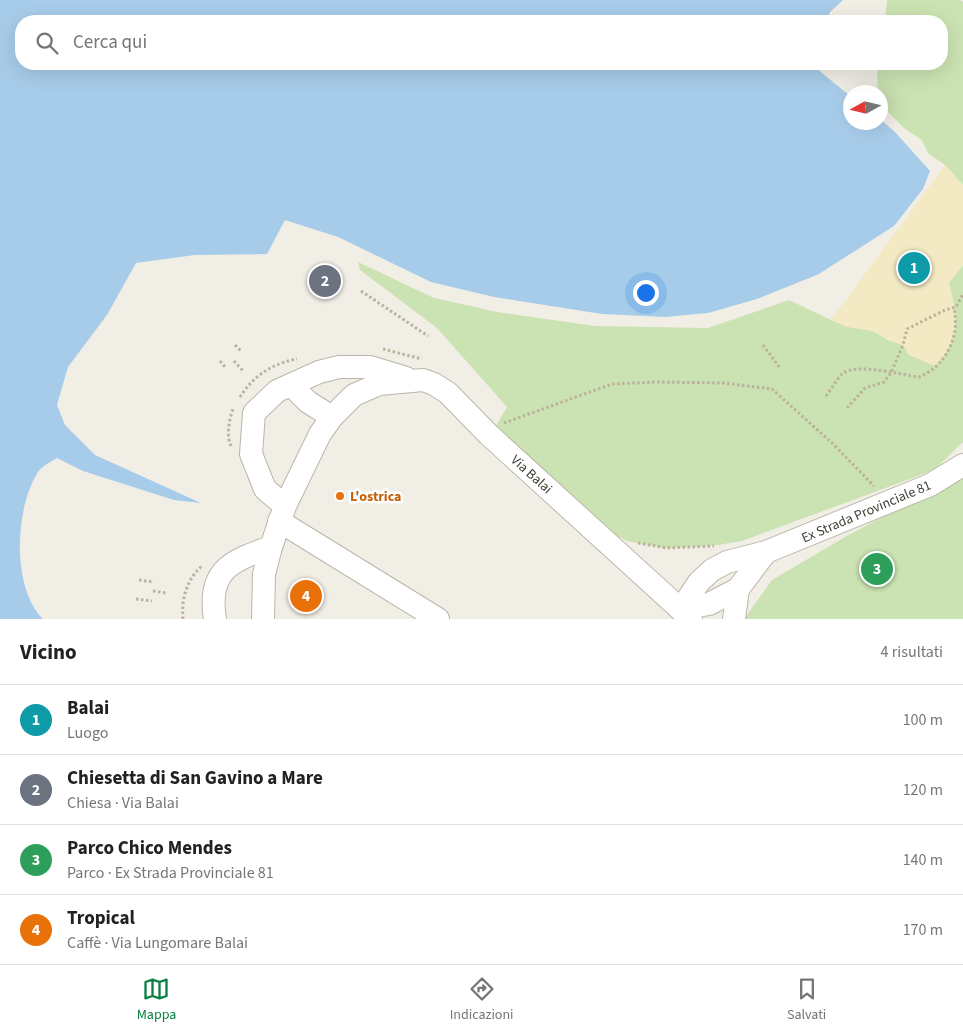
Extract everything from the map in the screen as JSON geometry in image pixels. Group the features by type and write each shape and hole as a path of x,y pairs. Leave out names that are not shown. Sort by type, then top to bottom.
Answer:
{"street":[{"path":"412,380 370,367 339,367 320,372 277,391 254,413 251,454 266,490 282,513 438,619"},
{"name":"Via Balai","path":"332,417 354,395 379,384 412,380 429,382 448,393 489,435 686,614"},
{"path":"263,619 264,574 282,513 320,434 332,417 308,402 291,385"},
{"name":"Ex Strada Provinciale 81","path":"686,614 699,582 712,570 728,562 766,552 930,485 963,465"},
{"path":"215,619 214,590 220,574 230,564 271,547"},
{"path":"686,614 738,589 766,552"},
{"path":"734,619 738,589"}],"path":[{"path":"361,291 428,336"},
{"path":"826,396 842,374 853,369 919,377 925,375 947,354 954,339 956,318 954,308 963,294"},
{"path":"847,408 866,388 884,382 891,373 903,345 907,329 945,310 954,308"},
{"path":"235,345 242,352"},
{"path":"763,345 780,368"},
{"path":"220,361 226,368"},
{"path":"234,361 244,372"},
{"path":"496,426 612,384 656,382 724,383 772,389 832,442 878,490"},
{"path":"636,543 667,548 718,545"},
{"path":"139,580 154,582"},
{"path":"153,591 166,593"},
{"path":"136,600 152,601"}],"green space":[{"path":"887,0 960,0 963,2 963,185 945,165 928,153 922,140 905,129 888,112 888,85 878,85 878,70 948,70 948,15 886,15"},
{"path":"358,262 434,298 497,312 594,326 708,328 789,300 831,320 873,331 888,340 903,345 909,355 949,283 963,265 963,442 934,470 742,541 718,545 667,548 627,541 613,534 521,452 496,426 507,407 437,328 360,270"},
{"path":"963,479 963,619 744,619 772,580 845,537 905,505"}],"sand":[{"path":"945,165 963,185 963,265 949,283 956,317 954,337 944,356 935,366 909,355 903,345 888,340 873,331 847,327 831,320"}],"water":[{"path":"0,0 843,0 829,15 15,15 15,70 818,70 843,90 843,130 888,130 888,126 930,171 923,189 894,226 819,274 757,299 708,313 665,317 602,314 494,297 431,282 338,237 285,220 267,254 195,255 136,263 107,315 68,367 57,405 65,425 95,455 201,503 174,500 83,471 57,458 44,466 38,472 30,487 21,526 20,547 21,568 25,588 33,605 43,619 0,619"}],"place":[{"name":"Balai","path":"914,268"},
{"name":"Chiesetta di San Gavino a Mare","path":"325,281"},
{"name":"L'ostrica","path":"340,496"},
{"name":"Parco Chico Mendes","path":"877,569"},
{"name":"Tropical","path":"306,596"}]}
